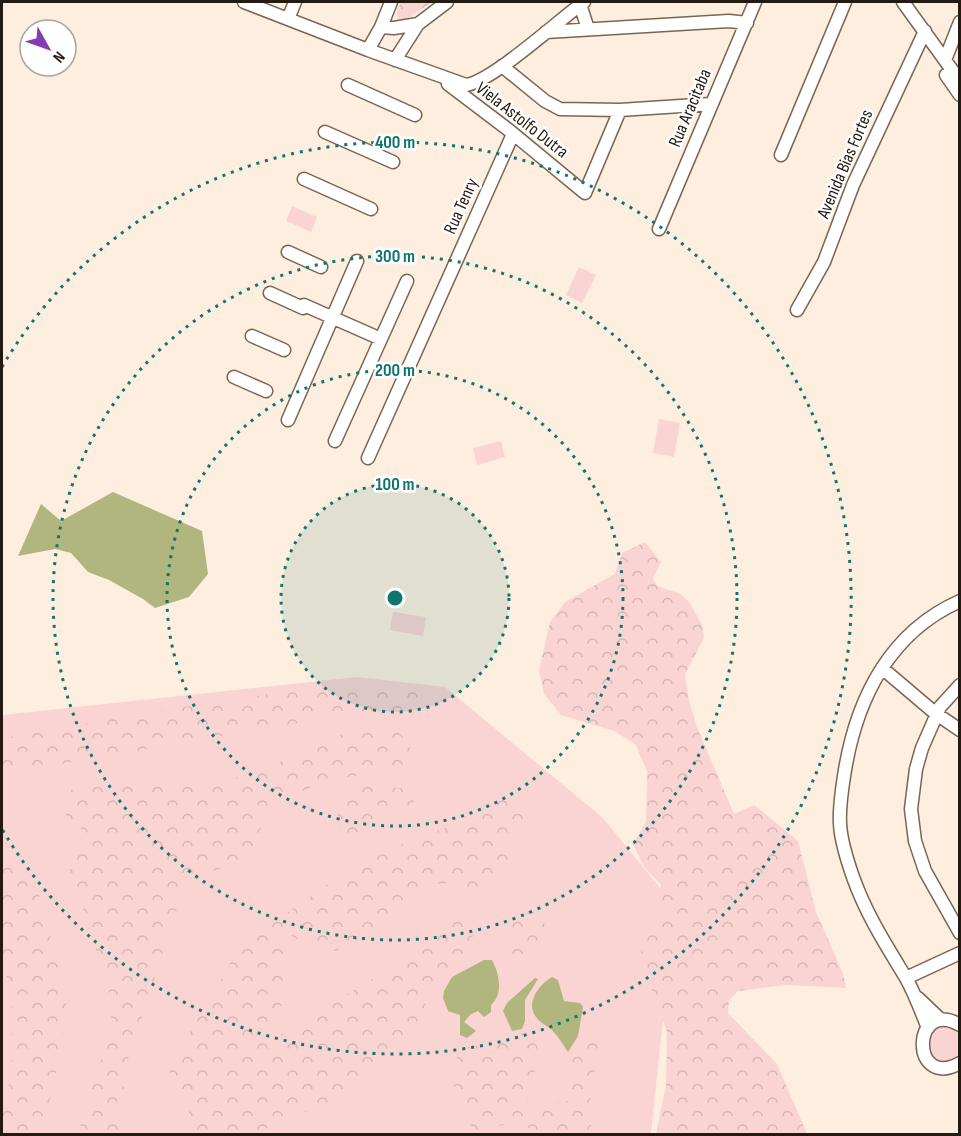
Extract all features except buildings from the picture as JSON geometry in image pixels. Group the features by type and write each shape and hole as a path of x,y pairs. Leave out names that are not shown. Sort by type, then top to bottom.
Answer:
{"street":[{"path":"244,2 466,85 474,84 502,66 582,3 588,29"},
{"path":"288,19 295,2"},
{"path":"368,50 391,2"},
{"path":"395,60 418,24 447,2"},
{"name":"Rua Aracitaba","path":"659,229 756,2"},
{"path":"781,155 845,2"},
{"path":"903,2 960,81"},
{"path":"546,32 729,21 747,23"},
{"path":"945,60 960,22"},
{"path":"381,27 394,28 418,24"},
{"path":"922,30 960,95"},
{"name":"Avenida Bias Fortes","path":"797,310 824,262 853,186 922,30"},
{"path":"502,66 545,101 560,109 620,110 711,104"},
{"name":"Viela Astolfo Dutra","path":"436,75 513,134 585,194 620,110"},
{"path":"348,85 415,115"},
{"path":"325,132 393,162"},
{"name":"Rua Tenry","path":"368,458 513,134"},
{"path":"304,179 371,209"},
{"path":"288,252 321,267"},
{"path":"288,420 357,261"},
{"path":"335,441 407,281"},
{"path":"270,293 333,317 381,339"},
{"path":"252,336 284,350"},
{"path":"234,377 266,391"},
{"path":"928,1028 915,995 862,902 844,849 840,825 841,795 848,750 856,721 863,701 882,668 897,647 926,619 960,600"},
{"path":"882,668 960,730"},
{"path":"960,685 940,707 922,748 916,769 911,809 912,824 925,870 960,933"},
{"path":"906,978 960,953"},
{"path":"915,995 942,1020"},
{"path":"956,1068 935,1066 924,1055 921,1040 928,1028 942,1020 950,1020 960,1025"}],"green space":[{"path":"401,2 432,2 401,21 397,14"},
{"path":"292,206 317,217 311,232 286,221"},
{"path":"579,267 596,275 582,303 566,295"},
{"path":"659,419 680,423 674,457 653,453"},
{"path":"501,441 505,457 477,465 473,448"},
{"path":"645,542 661,562 653,578 657,586 681,594 690,603 702,625 704,638 685,674 689,701 697,727 734,814 754,805 798,841 816,912 843,973 846,988 787,985 738,991 729,1000 728,1013 777,1064 807,1134 656,1134 666,1085 667,1032 640,957 646,933 661,911 661,885 644,867 633,844 646,822 647,771 635,744 614,731 561,715 544,694 539,670 550,622 565,602 615,574 622,553"},
{"path":"393,612 426,617 423,636 390,630"},
{"path":"357,677 445,687 603,818 675,906 651,1134 2,1134 2,715"},
{"path":"301,689 425,692 417,707 401,714 357,713 15,772 2,777 2,744 13,736"},
{"path":"381,725 393,726 410,745 413,759 406,769 332,781 297,794 281,803 264,820 253,849 245,859 233,866 205,872 192,879 184,888 127,1062 117,1071 124,1088 116,1108 119,1121 118,1134 79,1134 109,1036 112,1010 107,984 70,869 72,855 89,834 67,819 61,794 97,781 210,783 250,775 355,729"},
{"path":"375,785 413,790 414,805 344,838 327,834 351,792"},
{"path":"494,797 508,797 532,826 507,840 510,866 502,875 489,879 470,897 449,883 423,885 362,937 336,951 311,948 289,934 280,941 288,982 281,1006 262,1028 270,1041 427,946 454,918 469,919 478,926 464,953 429,997 412,1033 402,1045 364,1083 339,1102 324,1104 253,1134 160,1134 163,1129 175,1131 189,1122 187,1102 168,1078 171,1065 234,957 252,938 343,873 413,839 463,822"},
{"path":"17,861 37,887 67,997 60,1055 42,1134 2,1134 2,1118 12,1066 12,1003 2,952 2,867"},
{"path":"526,907 533,917 552,927 544,938 540,952 535,957 511,966 507,952 510,930 516,908"},
{"path":"942,1024 959,1030 959,1057 947,1062 936,1060 928,1054 928,1036"},
{"path":"528,1030 539,1052 527,1104 569,1101 568,1052 578,1051 593,1031 598,1048 590,1101 591,1127 584,1134 537,1134 524,1125 510,1124 497,1126 485,1132 473,1128 458,1106 457,1092 450,1080 458,1055 468,1047 506,1041"}],"shaded area":[{"path":"113,492 202,531 208,574 189,597 155,608 109,580 88,572 71,553 55,549 18,556 41,504 61,521"},
{"path":"484,960 492,960 494,965 499,983 498,995 491,1005 491,1012 484,1017 478,1011 471,1014 464,1022 476,1031 467,1038 460,1035 460,1015 448,1011 443,998 444,991 452,977"},
{"path":"552,977 558,980 564,1001 580,1003 583,1007 578,1036 568,1052 553,1031 536,1017 533,1011 535,994"},
{"path":"535,978 538,979 525,1000 525,1021 522,1029 512,1031 503,1011 507,1003"}]}
